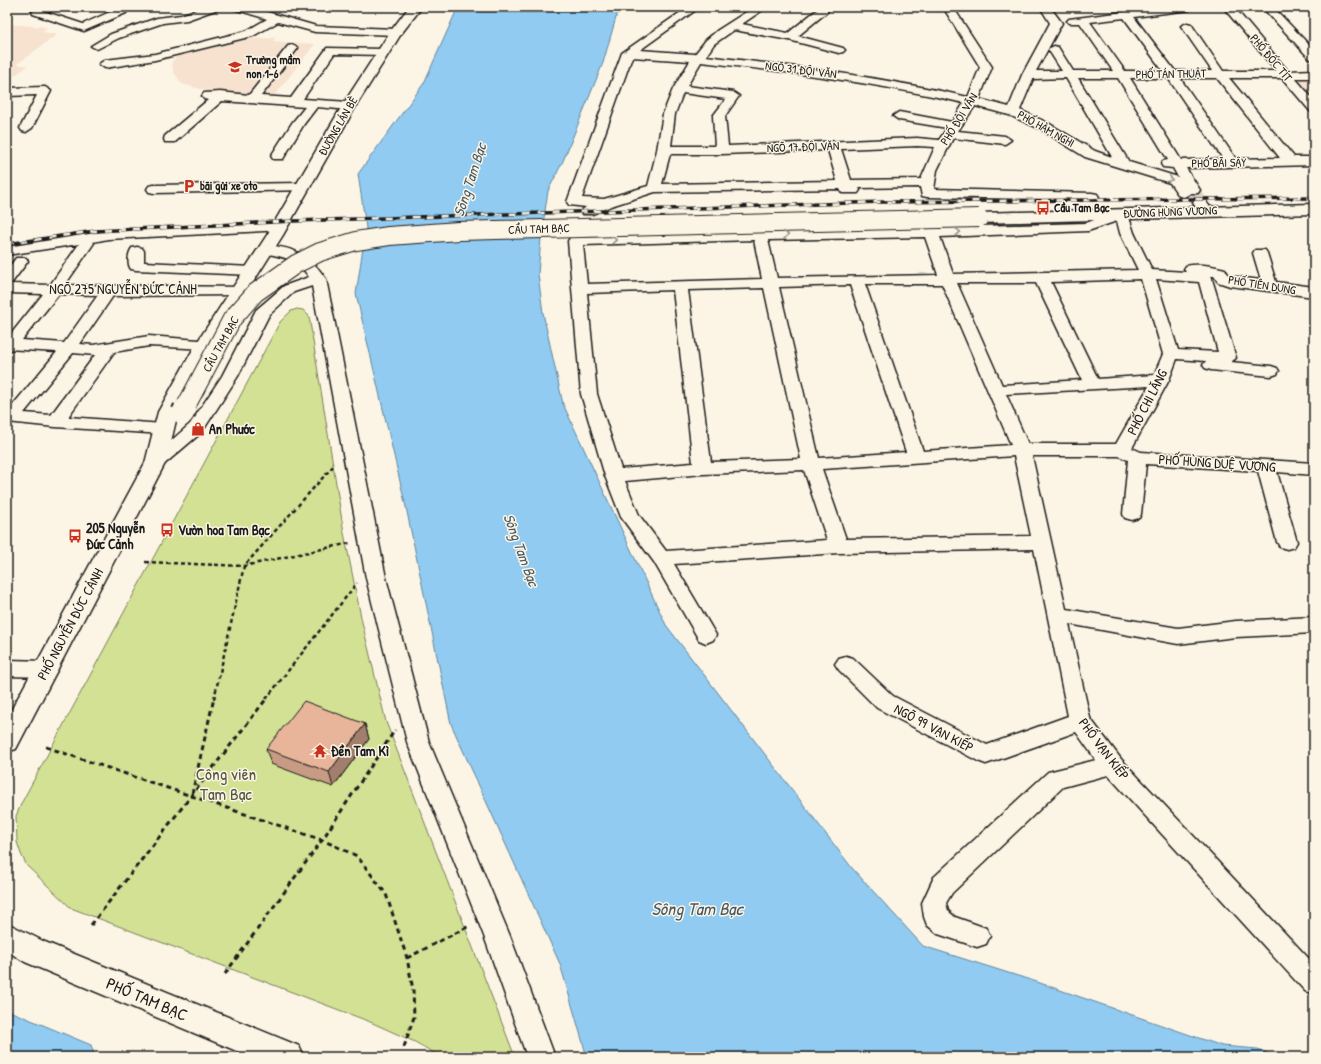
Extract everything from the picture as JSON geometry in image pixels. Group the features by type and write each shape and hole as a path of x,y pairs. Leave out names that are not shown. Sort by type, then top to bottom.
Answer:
{"main road":[{"name":"ĐƯỜNG LÁN BÈ","path":"266,249 280,227 348,106 382,52 416,7"},
{"name":"ĐƯỜNG HÙNG VƯƠNG","path":"979,218 1122,214 1194,202 1314,209"},
{"name":"CẦU TAM BẠC","path":"183,413 232,319 254,293 296,264 320,252 356,241 389,236 459,232 979,218"},
{"name":"PHỐ NGUYỄN ĐỨC CẢNH","path":"155,463 168,412 205,344 226,314 239,290 266,249"},
{"name":"PHỐ NGUYỄN ĐỨC CẢNH","path":"7,742 183,413"},
{"name":"PHỐ TAM BẠC","path":"7,936 35,952 250,1051 288,1057"}],"street":[{"path":"27,16 50,7"},
{"path":"37,12 84,28 122,11 108,7"},
{"path":"96,46 115,36 161,20 183,18 214,7"},
{"path":"238,7 253,9 276,18 315,29 396,32"},
{"path":"606,203 574,202 628,52 695,7"},
{"path":"654,188 664,150 669,114 679,89 698,58 710,42 762,7"},
{"name":"PHỐ ĐỘI VĂN","path":"926,188 949,134 973,100 986,67 948,7"},
{"path":"1045,7 1056,22 1127,15 1141,10 1189,7"},
{"name":"PHỐ ĐỐC TÍT","path":"1228,7 1314,108"},
{"path":"1267,7 1314,56"},
{"path":"790,37 823,10"},
{"path":"1127,15 1172,75 1232,163"},
{"path":"105,64 155,57 249,34 276,18"},
{"path":"1083,20 1122,75 1178,164 1194,202"},
{"name":"PHỐ HÀM NGHI","path":"1056,22 1028,75 1013,112 1044,126 1090,154 1175,180 1194,202"},
{"path":"732,26 790,37 839,50"},
{"path":"1187,26 1219,73 1290,161"},
{"path":"252,99 292,48"},
{"path":"1054,49 1124,165"},
{"path":"295,102 331,50 382,52"},
{"name":"NGÕ 31 ĐỘI VĂN","path":"628,52 698,58 831,73 973,100 1013,112"},
{"name":"PHỐ TÁN THUẬT","path":"1028,75 1172,75 1219,73 1314,74"},
{"path":"679,89 733,96 720,116 722,150"},
{"path":"7,92 45,91 26,128"},
{"path":"170,139 214,96 348,106"},
{"path":"278,156 313,104"},
{"path":"899,116 949,134 1005,140"},
{"name":"NGÕ 17 ĐỘI VĂN","path":"664,150 722,150 917,142 949,134"},
{"path":"833,145 847,190 903,191"},
{"name":"PHỐ BÃI SẬY","path":"1124,165 1314,161"},
{"path":"588,211 606,203 654,188 845,185 1092,197"},
{"path":"154,189 302,187"},
{"path":"706,635 661,558 630,517 614,476 606,442 589,394 575,241 931,233 1088,226 1122,214"},
{"name":"PHỐ CHI LĂNG","path":"614,476 703,468 811,464 1022,450 1130,454 1169,358 1145,269 1127,233 1122,214"},
{"path":"7,252 108,235 280,227"},
{"name":"PHỐ VẠN KIẾP","path":"931,233 947,278 1022,450 1043,542 1080,721 1113,765 1314,982"},
{"path":"760,236 769,282 811,464 839,546"},
{"path":"9,344 55,289 87,243"},
{"path":"266,249 287,251 308,265 318,279 376,578 418,742 450,824 497,936 541,1057"},
{"path":"137,251 136,266 252,270"},
{"path":"1260,253 1270,286"},
{"path":"7,280 20,261"},
{"path":"579,289 769,282 947,278 1041,278 1145,269 1205,278 1228,358 1169,358"},
{"name":"PHỐ TIÊN DUNG","path":"1145,269 1214,271 1220,272 1222,279 1230,281 1314,292"},
{"path":"1041,278 1092,383"},
{"path":"155,463 196,428 230,376 262,313 288,289 318,279"},
{"path":"856,280 916,456"},
{"path":"680,286 703,468"},
{"name":"NGÕ 275 NGUYỄN ĐỨC CẢNH","path":"7,288 109,291 239,290"},
{"path":"109,291 69,348 13,416 16,419 163,429"},
{"path":"9,344 93,350 149,341 205,344"},
{"path":"55,422 108,348"},
{"path":"1169,358 1271,371"},
{"path":"997,390 1092,383 1161,380"},
{"path":"1130,454 1134,471 1135,486 1132,514"},
{"name":"PHỐ HÙNG DUỆ VƯƠNG","path":"1130,454 1314,469"},
{"path":"1266,466 1287,542"},
{"path":"661,558 839,546 1043,542"},
{"path":"1058,615 1178,636 1236,629 1314,625"},
{"name":"NGÕ 99 VẠN KIẾP","path":"846,664 885,702 986,754 1080,721"},
{"path":"7,668 47,669"},
{"path":"977,936 947,926 936,917 934,903 943,885 1056,779 1113,765"}],"path":[{"path":"192,796 244,566 337,462"},
{"path":"145,562 244,566 351,543"},
{"path":"91,925 358,583"},
{"path":"225,974 322,840 396,728"},
{"path":"46,747 322,840 357,856 386,894 407,958 413,990 414,1018 403,1050"},
{"path":"407,958 471,925"}],"shaded area":[{"path":"7,24 47,27 41,32 58,34 17,64 28,66 10,79 7,78"},
{"name":"Trường mầm non 1-6","path":"276,38 273,41 315,44 275,95 212,92 182,84 173,71 172,62 182,51 237,39"},
{"path":"1295,77 1314,77 1314,101"}],"green space":[{"name":"Công viên Tam Bạc","path":"297,309 303,310 309,316 344,533 362,622 386,722 515,1057 441,1057 415,1042 368,1021 71,908 27,866 17,842 16,816 22,802 280,322 291,311"}],"water":[{"name":"Sông Tam Bạc","path":"458,7 619,7 603,63 563,161 548,191 541,238 538,274 543,313 563,404 666,625 852,868 923,946 1037,982 1222,1046 1258,1049 1276,1057 587,1057 560,964 451,724 406,507 356,294 366,228 358,174 424,83"},
{"path":"7,1010 91,1045 95,1057 7,1057"}],"building":[{"name":"Đền Tam Kì","path":"304,701 365,724 329,772 266,749"}],"tunnel":[{"path":"1194,193 1200,203"}],"railway":[{"path":"7,244 95,231 294,221 883,202 1314,198"}],"place":[{"name":"Trường mầm non 1-6","path":"235,67"},
{"name":"bãi gửi xe oto","path":"189,186"},
{"name":"Cầu Tam Bạc","path":"1043,208"},
{"name":"An Phước","path":"198,429"},
{"name":"Vườn hoa Tam Bạc","path":"167,530"},
{"name":"205 Nguyễn Đức Cảnh","path":"75,536"},
{"name":"Đền Tam Kì","path":"320,751"}]}
